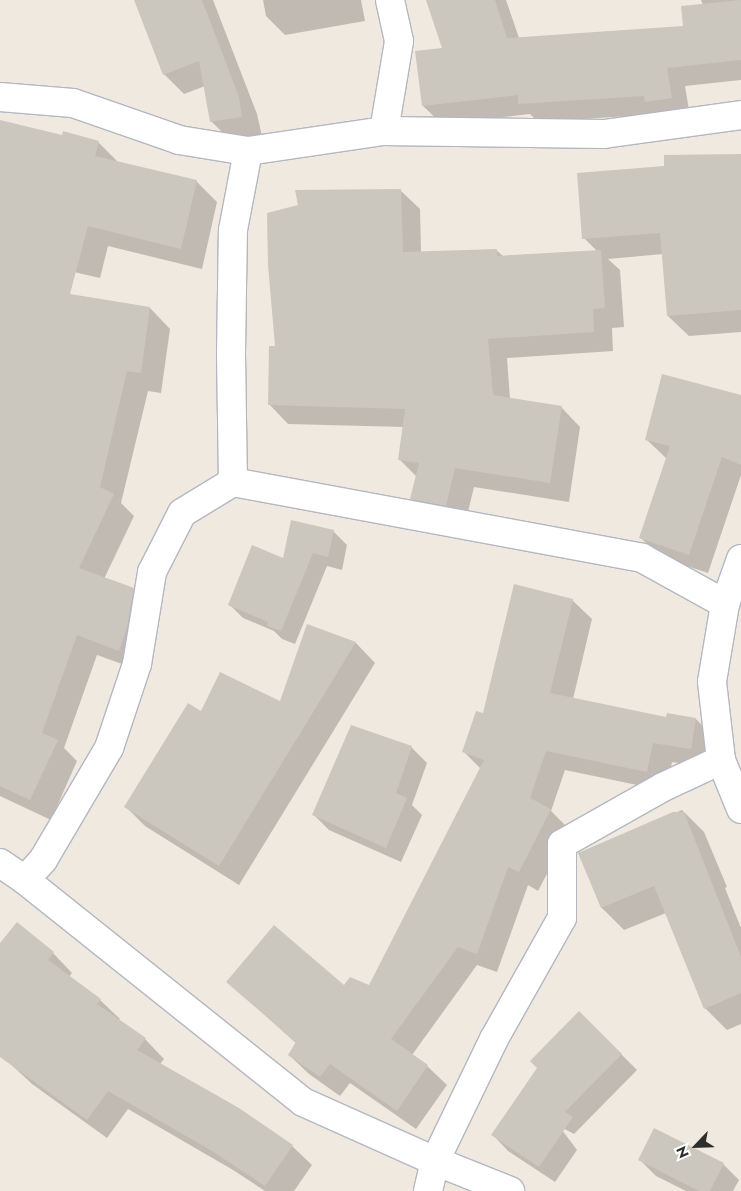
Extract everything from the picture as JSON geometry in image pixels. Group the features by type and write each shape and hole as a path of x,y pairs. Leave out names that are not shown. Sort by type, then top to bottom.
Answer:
{"street":[{"path":"384,131 399,41 390,0"},
{"path":"0,97 73,103 179,140 248,151 384,131 604,134 741,115"},
{"path":"233,482 231,353 233,230 248,151"},
{"path":"25,880 43,860 109,748 137,664 152,572 182,513 233,482 642,558 725,604"},
{"path":"741,559 725,604 712,682 722,760 741,809"},
{"path":"428,1191 436,1161 494,1039 562,918 562,844 663,787 722,760"},
{"path":"0,863 25,880 303,1102 436,1161 510,1191"}],"building":[{"path":"134,0 202,0 239,97 242,117 210,122 199,61 163,75"},
{"path":"426,0 495,0 507,38 683,26 681,6 741,0 741,60 667,68 672,98 645,102 644,96 518,104 518,95 422,106 415,51 442,48"},
{"path":"0,120 62,135 63,131 99,141 95,156 197,180 181,249 88,226 70,294 150,307 141,373 127,371 100,487 114,494 79,568 134,588 127,627 119,651 77,635 42,733 58,740 30,800 0,786"},
{"path":"741,154 741,310 667,316 660,233 582,239 577,173 664,166 664,155"},
{"path":"401,189 403,252 497,249 497,256 601,250 605,308 593,309 594,332 488,339 493,395 562,406 550,483 455,468 446,506 410,499 419,463 398,460 405,409 268,405 269,346 275,346 268,265 267,213 298,205 295,190"},
{"path":"662,374 741,395 741,465 722,457 689,555 639,538 670,446 645,440"},
{"path":"291,520 334,530 328,557 313,553 281,631 267,626 268,622 228,605 252,545 283,558"},
{"path":"514,584 573,599 550,693 666,717 667,713 696,718 691,749 653,743 647,772 546,751 530,798 551,809 519,872 508,867 477,954 458,947 391,1039 428,1065 397,1111 330,1064 320,1077 288,1055 296,1042 226,982 274,925 344,985 350,977 369,985 484,760 462,752 476,711 483,713"},
{"path":"307,624 356,642 219,866 124,807 188,703 201,711 220,672 280,701"},
{"path":"351,725 412,746 396,793 407,798 386,848 312,815"},
{"path":"673,812 684,812 741,957 741,993 704,1009 654,886 601,908 578,853"},
{"path":"17,922 54,952 48,960 101,999 97,1004 146,1038 137,1050 239,1108 293,1145 265,1186 212,1151 108,1091 87,1120 0,1057 0,943"},
{"path":"579,1011 622,1054 565,1112 573,1117 539,1167 491,1135 537,1068 530,1061"},
{"path":"654,1128 724,1163 710,1191 699,1191 638,1160"}]}
